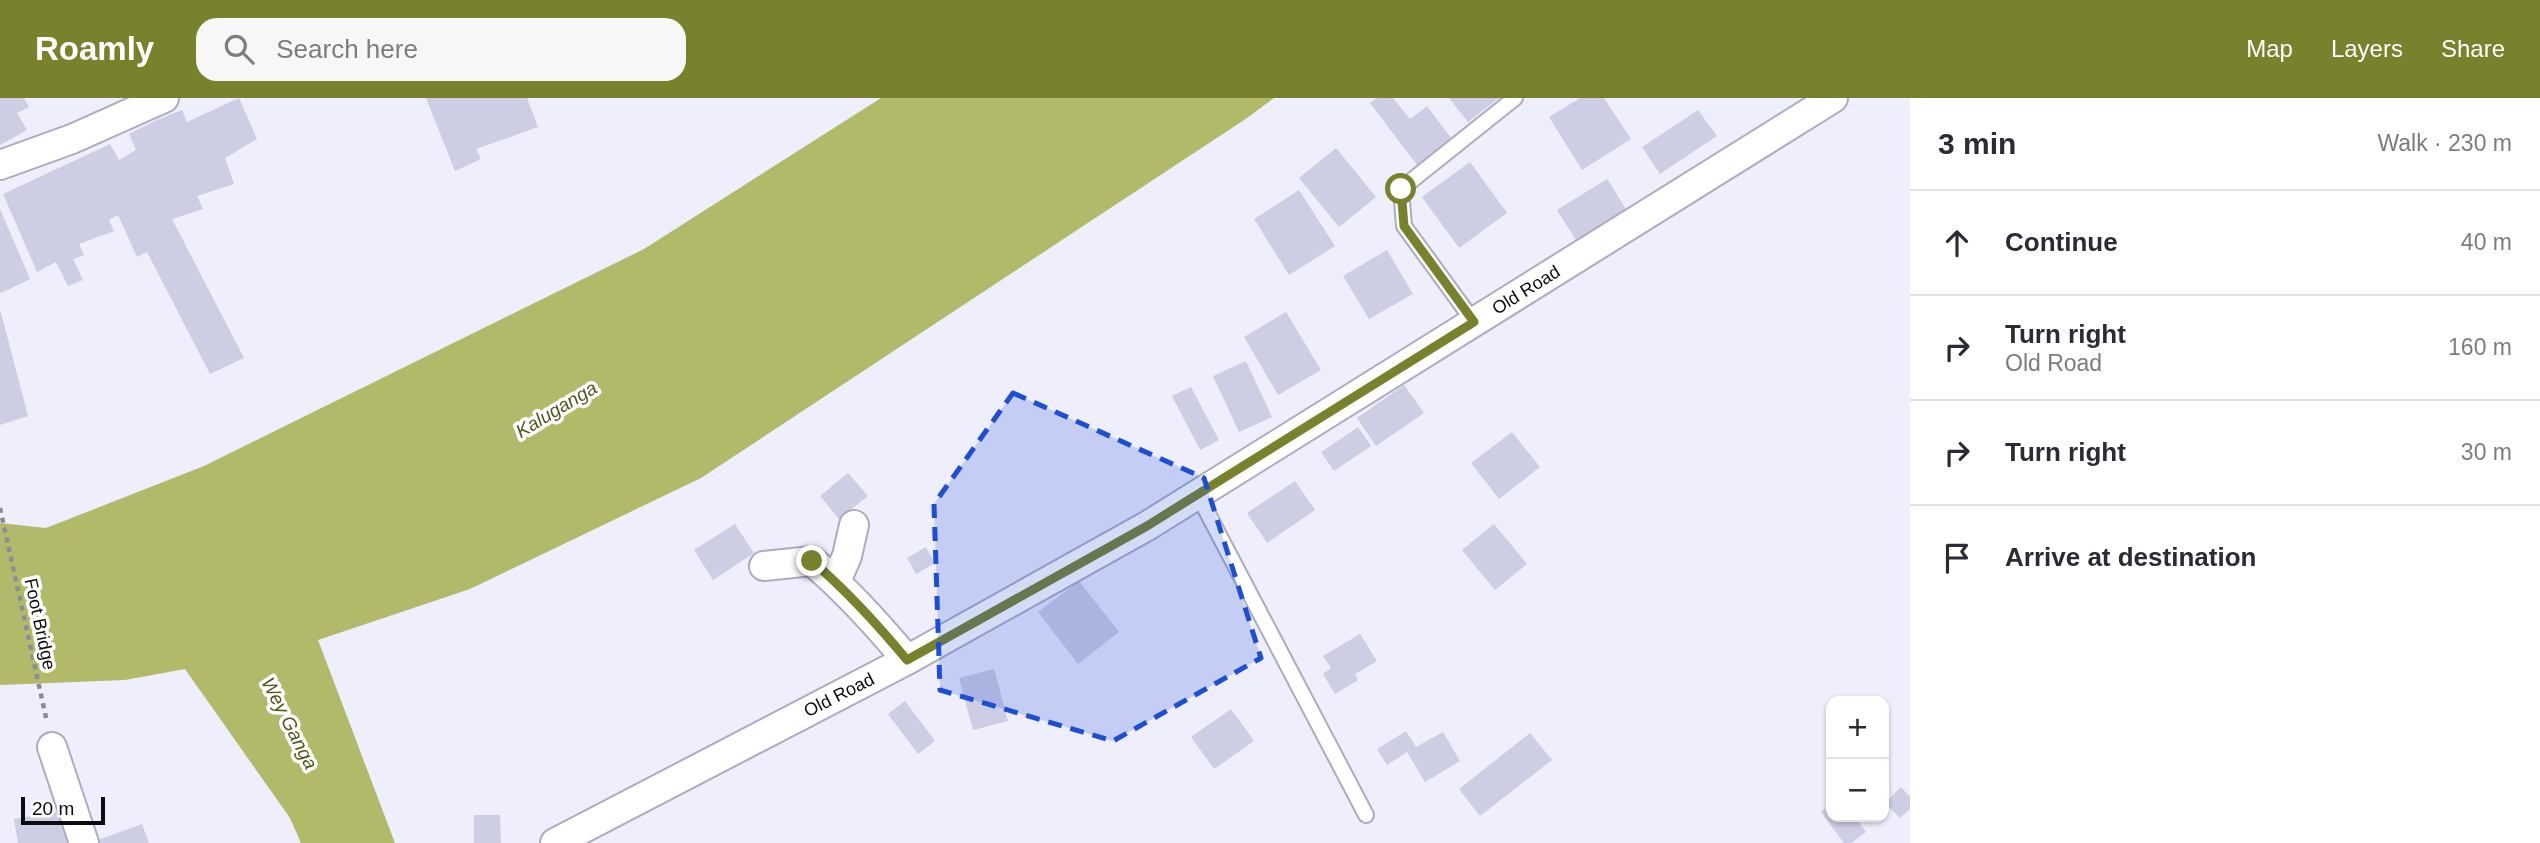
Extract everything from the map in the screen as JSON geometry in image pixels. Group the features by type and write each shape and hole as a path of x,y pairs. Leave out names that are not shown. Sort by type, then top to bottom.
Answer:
{"street":[{"path":"0,165 72,139 164,98"},
{"name":"Old Road","path":"555,843 907,660 1198,495 1833,98"},
{"path":"836,582 847,556 854,526"},
{"path":"764,566 812,561 880,627 907,660"},
{"path":"52,747 84,843"}],"lane":[{"path":"1474,322 1404,226 1401,189 1515,98"},
{"path":"1198,495 1366,815"}],"path":[{"name":"Foot Bridge","path":"0,508 52,747"}],"highlighted area":[{"path":"1013,393 1204,478 1261,658 1113,741 940,690 934,504"}],"water":[{"path":"881,98 1274,98 701,478 470,589 318,640 395,843 301,843 290,818 185,669 125,680 0,685 0,523 46,528 204,466 644,249"}],"building":[{"path":"0,98 24,98 29,107 17,113 27,130 0,145"},
{"path":"239,98 257,139 225,158 234,184 197,196 203,209 172,219 244,358 210,374 147,252 137,257 118,215 109,220 114,231 79,244 84,255 73,259 83,280 68,286 56,262 37,272 3,194 110,144 119,160 136,150 129,134 182,110 187,122"},
{"path":"426,98 527,98 538,127 476,149 481,159 455,171"},
{"path":"1377,98 1393,98 1410,119 1427,106 1451,138 1417,165 1370,103"},
{"path":"1449,98 1499,98 1468,122"},
{"path":"1580,98 1604,98 1631,139 1582,170 1549,117"},
{"path":"1698,110 1717,136 1660,174 1642,147"},
{"path":"1336,148 1376,197 1339,227 1299,178"},
{"path":"1470,162 1507,213 1459,248 1422,197"},
{"path":"1607,179 1626,209 1576,240 1557,210"},
{"path":"1299,190 1335,246 1289,275 1254,219"},
{"path":"0,209 30,279 1,293 0,291"},
{"path":"1387,250 1413,294 1369,319 1343,276"},
{"path":"0,309 28,416 0,425"},
{"path":"1286,312 1321,370 1278,395 1244,337"},
{"path":"1246,361 1272,417 1239,432 1213,376"},
{"path":"1404,385 1424,413 1376,446 1357,418"},
{"path":"1191,387 1219,440 1200,450 1172,396"},
{"path":"1358,427 1371,446 1334,471 1321,452"},
{"path":"1512,432 1540,467 1499,499 1471,463"},
{"path":"848,473 868,496 839,519 820,496"},
{"path":"1295,481 1315,510 1267,543 1247,513"},
{"path":"735,524 754,553 713,580 694,550"},
{"path":"1494,524 1527,564 1495,590 1462,550"},
{"path":"926,547 935,563 916,574 907,558"},
{"path":"1079,581 1119,632 1078,664 1038,612"},
{"path":"1360,634 1377,661 1355,674 1358,680 1335,694 1323,674 1331,668 1323,656"},
{"path":"994,669 1008,721 973,730 959,678"},
{"path":"905,701 935,741 918,754 888,714"},
{"path":"1231,709 1254,741 1214,769 1191,737"},
{"path":"1406,731 1416,747 1443,732 1460,761 1425,782 1407,752 1387,765 1377,749"},
{"path":"1530,733 1552,760 1480,816 1459,789"},
{"path":"1901,787 1910,797 1910,809 1900,818 1889,807 1889,799"},
{"path":"62,811 67,843 18,843 14,819"},
{"path":"474,815 500,815 501,843 474,843"},
{"path":"1828,822 1859,822 1866,832 1851,843 1844,843"},
{"path":"142,824 149,843 90,843"}],"route":[{"path":"812,561 880,627 907,660 1147,526 1474,322 1404,226 1401,189"}],"water label":[{"name":"Kaluganga","path":"556,409"},
{"name":"Wey Ganga","path":"290,723"}]}
